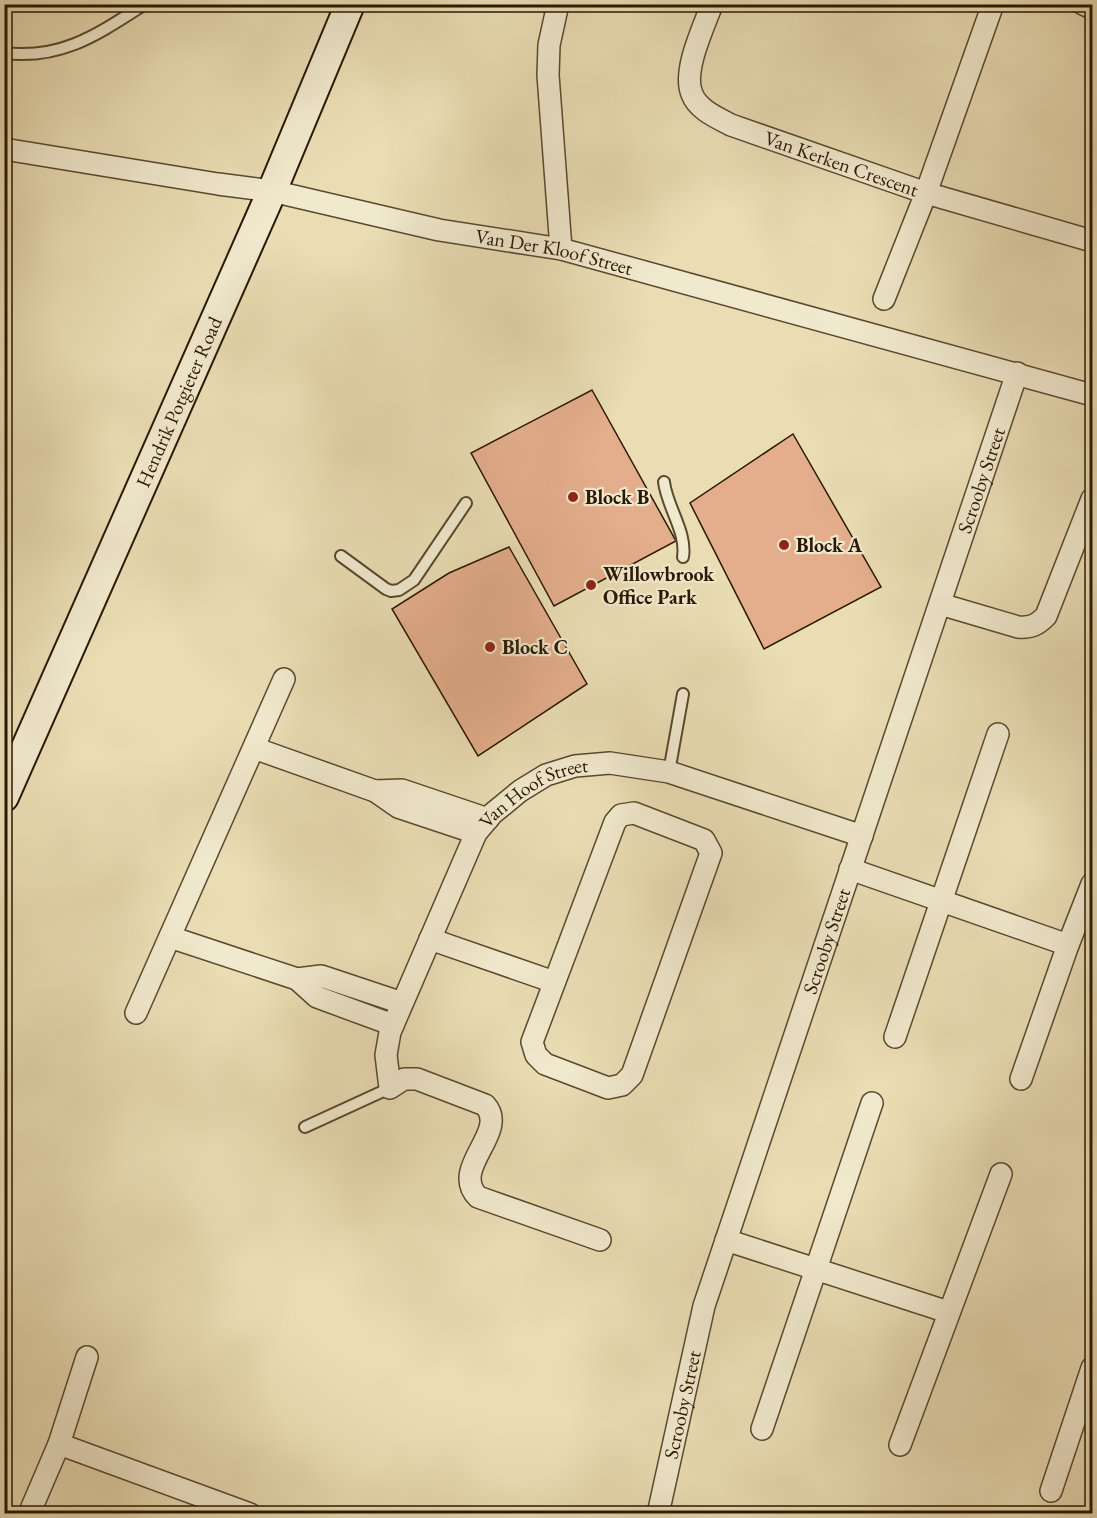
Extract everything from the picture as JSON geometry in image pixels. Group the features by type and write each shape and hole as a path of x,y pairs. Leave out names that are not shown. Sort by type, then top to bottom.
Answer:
{"main road":[{"name":"Hendrik Potgieter Road","path":"4,797 272,191 350,4"}],"street":[{"path":"558,4 549,45 548,75 561,249"},
{"name":"Van Kerken Crescent","path":"712,4 693,60 689,80 692,94 700,106 731,125 926,193 1092,241"},
{"path":"884,299 926,193 993,4"},
{"path":"1083,4 1092,8"},
{"name":"Van Der Kloof Street","path":"4,149 272,191 439,230 561,249 1092,395"},
{"name":"Scrooby Street","path":"658,1514 705,1306 1017,373"},
{"path":"940,604 1018,627 1029,627 1039,623 1046,616 1092,498"},
{"path":"136,1013 284,680"},
{"path":"895,1037 998,734"},
{"path":"254,748 375,791 398,807 482,826"},
{"name":"Van Hoof Street","path":"390,1088 386,1055 393,1025 482,826 520,791 546,775 575,766 610,763 669,772 862,836"},
{"path":"634,813 704,840 710,849 710,858 632,1075 622,1085 608,1088 544,1064 536,1055 532,1042 554,982 615,822 621,815 634,813"},
{"path":"850,869 1068,945"},
{"path":"1021,1079 1092,884"},
{"path":"170,937 297,980 317,997 393,1025"},
{"path":"430,939 554,982"},
{"path":"297,980 321,976 402,1003"},
{"path":"390,1088 404,1079 417,1078 484,1105 490,1111 492,1123 471,1170 469,1180 471,1190 478,1197 600,1240"},
{"path":"762,1429 872,1103"},
{"path":"900,1445 1001,1174"},
{"path":"726,1240 948,1312"},
{"path":"29,1514 59,1444 87,1357"},
{"path":"1051,1491 1092,1368"},
{"path":"59,1444 250,1514"}],"lane":[{"path":"4,53 39,54 69,48 145,4"},
{"path":"664,482 667,498 683,542 683,557"},
{"path":"341,556 386,589 399,590 414,580 466,504"},
{"path":"669,772 684,694"},
{"path":"305,1126 390,1088"}],"building":[{"name":"Block B","path":"592,390 676,541 554,606 471,453"},
{"name":"Block A","path":"793,434 881,587 764,649 690,503"},
{"name":"Block C","path":"509,547 587,684 478,756 392,609 449,573"}],"place":[{"name":"Block B","path":"573,497"},
{"name":"Block A","path":"784,545"},
{"name":"Willowbrook Office Park","path":"591,585"},
{"name":"Block C","path":"490,647"}]}
